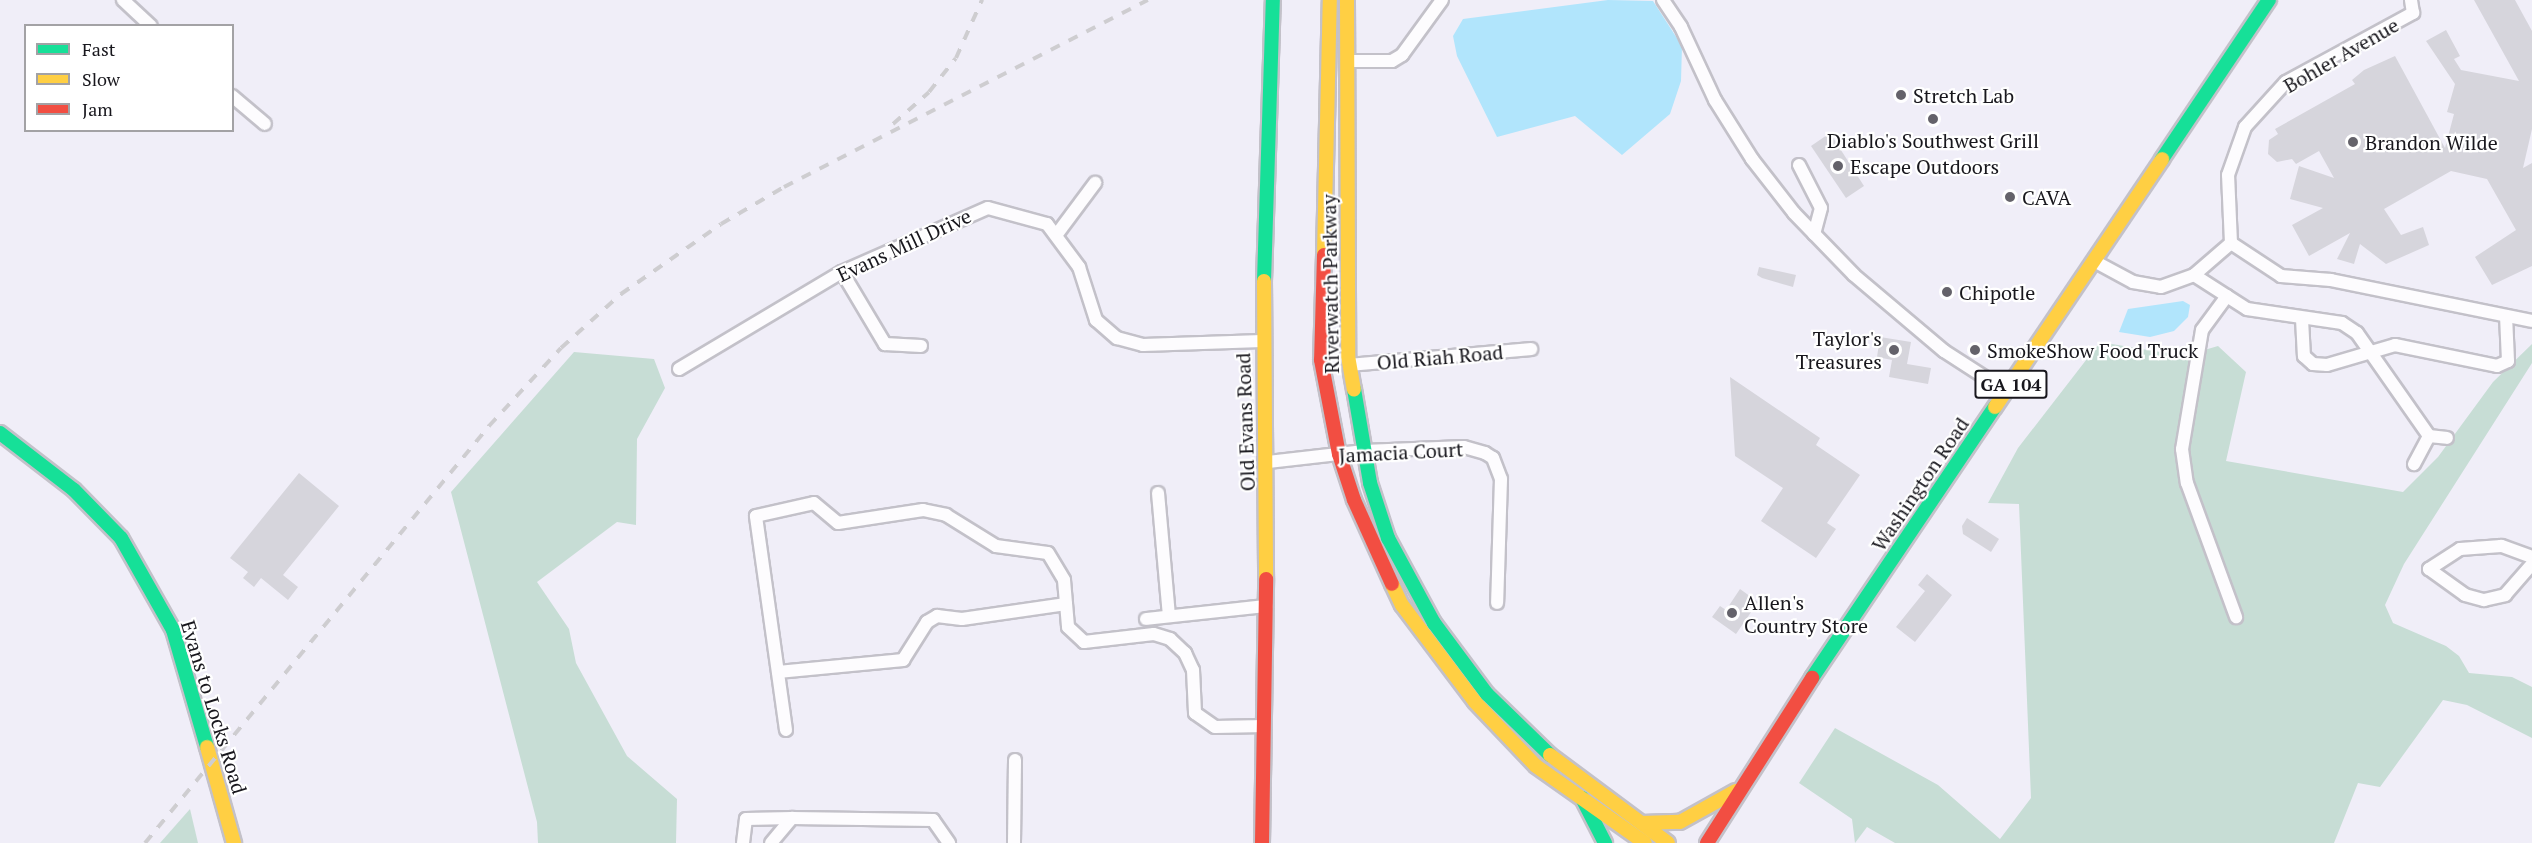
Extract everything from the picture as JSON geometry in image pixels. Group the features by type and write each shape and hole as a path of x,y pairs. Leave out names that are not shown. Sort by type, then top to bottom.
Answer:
{"main road":[{"name":"Old Evans Road","path":"1262,843 1268,462 1262,341 1273,0"},
{"name":"Riverwatch Parkway","path":"1330,0 1321,321 1322,360 1339,454 1370,539 1417,630 1495,725 1536,766 1644,843"},
{"name":"Riverwatch Parkway","path":"1347,0 1345,292 1349,365 1364,451 1388,538 1456,655 1487,694 1556,761 1668,843"},
{"name":"Washington Road","path":"1707,843 1741,788 2269,0"},
{"name":"Evans to Locks Road","path":"0,433 74,490 121,538 146,578 172,630 234,843"},
{"path":"1640,823 1680,822 1741,788"},
{"path":"1582,798 1605,843"},
{"path":"1718,825 1722,843"}],"street":[{"path":"123,0 149,24"},
{"path":"1348,61 1392,61 1402,55 1442,0"},
{"path":"1663,0 1752,159 1814,234 1854,275 1944,351 2006,391"},
{"name":"Bohler Avenue","path":"2231,243 2228,174 2245,127 2286,82 2413,13 2411,0"},
{"path":"234,98 265,124"},
{"path":"1799,165 1821,208 1814,234"},
{"path":"1057,234 1095,183"},
{"name":"Evans Mill Drive","path":"679,369 842,272 988,208 1047,224 1057,234 1079,267 1096,320 1117,338 1143,345 1262,341"},
{"path":"2094,261 2149,287 2172,286 2194,275 2231,243 2281,276 2331,280 2532,321"},
{"path":"842,272 885,344 921,346"},
{"path":"2194,275 2247,309 2342,324 2357,333 2429,436 2447,438"},
{"path":"2227,296 2202,330 2182,449 2187,483 2236,618"},
{"path":"2302,319 2304,356 2313,364 2327,365 2395,345 2497,366 2508,361 2506,316"},
{"name":"Old Riah Road","path":"1349,365 1531,349"},
{"path":"2414,464 2429,436"},
{"name":"Jamacia Court","path":"1268,462 1364,451 1464,447 1493,458 1502,492 1497,603"},
{"path":"1158,493 1169,616"},
{"path":"786,730 756,516 814,503 838,523 923,510 945,514 996,546 1048,553 1064,580 1068,627 1084,642 1154,634 1170,639 1185,652 1192,670 1195,713 1215,728 1264,726"},
{"path":"2532,557 2501,546 2460,549 2429,569 2465,595 2484,600 2505,595 2532,564"},
{"path":"778,672 903,660 927,622 938,616 962,619 1066,604"},
{"path":"1146,619 1266,606"},
{"path":"1014,843 1015,760"},
{"path":"771,843 792,818"},
{"path":"743,843 746,819 792,818 933,820 949,843"}],"green space":[{"path":"2100,342 2184,356 2218,346 2246,372 2226,461 2403,492 2438,457 2493,382 2532,344 2532,363 2404,564 2385,605 2393,623 2446,646 2459,656 2469,673 2512,677 2532,687 2532,738 2467,705 2443,700 2380,787 2358,783 2334,843 1895,843 1867,827 1855,843 1852,819 1799,783 1835,728 1938,785 2000,839 2031,798 2019,504 1988,503 2018,448"},
{"path":"574,352 654,359 665,388 637,439 636,525 617,522 537,582 569,629 576,663 627,756 677,799 676,843 538,843 537,822 451,492"},
{"path":"190,809 198,843 160,843"}],"water":[{"path":"1608,0 1653,1 1682,46 1681,81 1670,114 1622,155 1575,116 1497,137 1457,56 1453,36 1463,19"},
{"path":"2183,301 2190,305 2188,317 2174,331 2150,337 2119,332 2128,309"}],"building":[{"name":"Brandon Wilde","path":"2474,0 2515,0 2532,31 2532,129 2523,168 2532,163 2532,266 2492,285 2475,257 2516,230 2487,179 2451,171 2384,209 2401,235 2423,227 2429,245 2386,264 2360,244 2354,264 2337,259 2350,233 2309,256 2292,225 2323,208 2290,199 2299,166 2334,178 2319,151 2296,164 2292,159 2277,162 2268,154 2269,140 2278,134 2275,129 2355,84 2352,80 2364,70 2395,56 2445,148 2454,114 2447,112 2455,84 2426,41 2446,30 2460,56 2454,59 2461,70 2519,81"},
{"name":"Escape Outdoors","path":"1830,133 1864,186 1846,198 1811,146"},
{"path":"1759,267 1796,275 1793,287 1762,278 1757,275"},
{"path":"1880,337 1911,342 1907,364 1931,368 1928,384 1889,377 1892,360 1877,357"},
{"path":"1730,377 1820,438 1816,445 1860,475 1827,523 1836,529 1816,558 1761,521 1783,488 1735,456"},
{"path":"299,473 339,506 283,575 298,587 288,600 261,578 254,587 243,578 248,572 230,558"},
{"path":"1967,518 1999,539 1991,552 1963,534 1962,526"},
{"path":"1927,574 1952,595 1915,642 1896,627 1925,591 1918,585"},
{"name":"Allen's Country Store","path":"1740,589 1758,602 1736,634 1712,617 1720,606 1726,610"}],"railway":[{"path":"893,124 929,92 956,58 982,0"},
{"path":"145,843 489,426 561,348 621,294 721,224 784,187 1148,0"}],"traffic: fast":[{"path":"1264,281 1273,0"},
{"path":"2162,159 2269,0"},
{"path":"1354,389 1370,483 1388,538 1434,623 1487,694 1550,755"},
{"path":"1812,678 1995,407"},
{"path":"0,433 74,490 121,538 173,630 207,747"},
{"path":"1582,798 1605,843"}],"traffic: slow":[{"path":"1324,255 1330,0"},
{"path":"1347,0 1348,356 1354,389"},
{"path":"1995,407 2162,159"},
{"path":"1264,281 1266,579"},
{"path":"1392,584 1402,605 1475,702 1536,766 1645,843"},
{"path":"207,747 234,843"},
{"path":"1550,755 1668,843"},
{"path":"1642,823 1680,822 1736,791"}],"traffic: jam":[{"path":"1324,255 1321,360 1339,454 1354,500 1392,584"},
{"path":"1262,843 1266,579"},
{"path":"1707,843 1812,678"}],"place":[{"name":"Stretch Lab","path":"1901,95"},
{"name":"Diablo's Southwest Grill","path":"1933,119"},
{"name":"Brandon Wilde","path":"2353,142"},
{"name":"Escape Outdoors","path":"1838,166"},
{"name":"CAVA","path":"2010,197"},
{"name":"Chipotle","path":"1947,292"},
{"name":"Taylor's Treasures","path":"1894,350"},
{"name":"SmokeShow Food Truck","path":"1975,350"},
{"name":"Allen's Country Store","path":"1732,613"}]}
